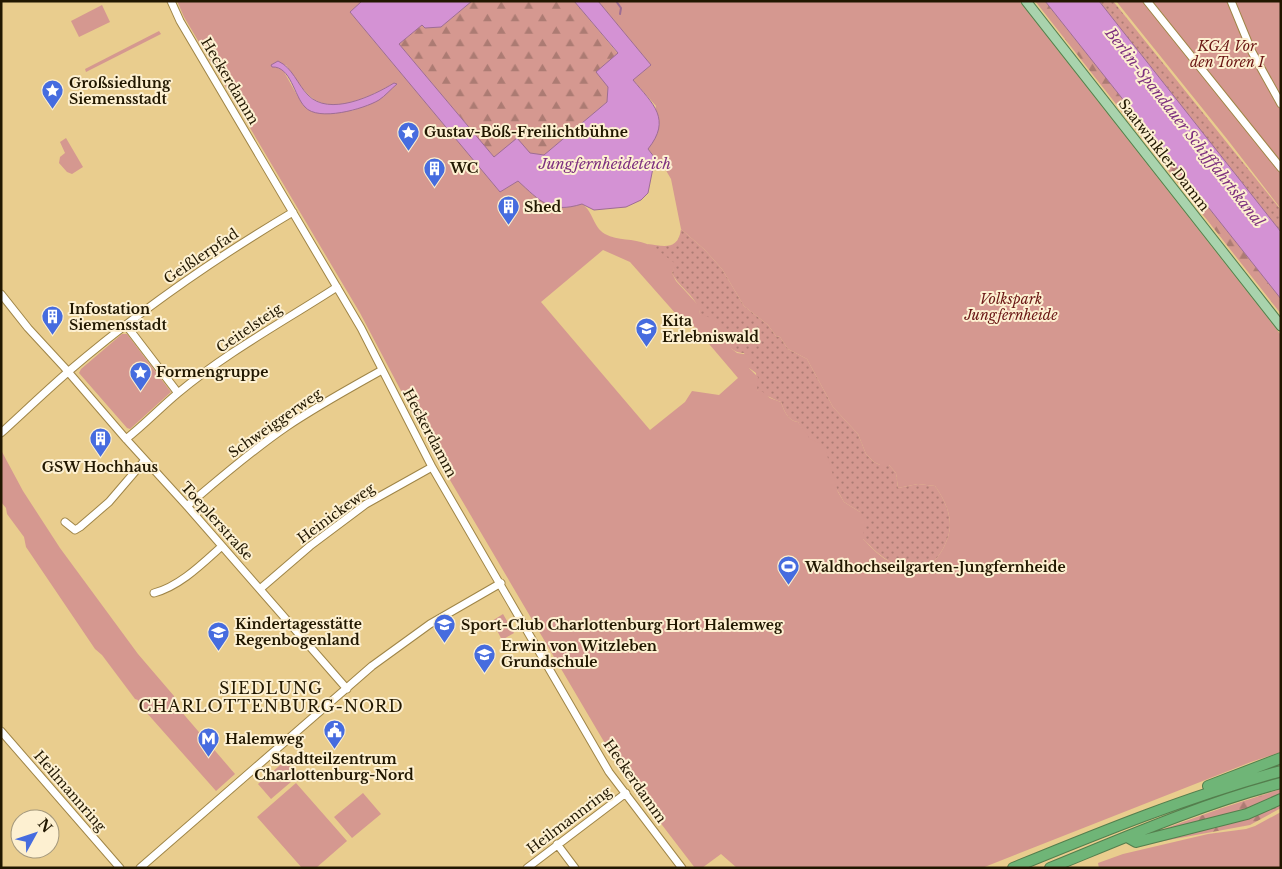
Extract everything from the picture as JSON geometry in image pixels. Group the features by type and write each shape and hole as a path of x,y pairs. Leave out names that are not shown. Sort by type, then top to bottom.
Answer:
{"highway":[{"path":"1013,868 1150,812 1186,795 1281,758"},
{"path":"1150,812 1205,793 1281,771"},
{"path":"1050,868 1212,803 1281,783"},
{"path":"1127,837 1136,842 1247,814 1281,798"}],"main road":[{"name":"Saatwinkler Damm","path":"1026,1 1281,326"}],"street":[{"name":"Heckerdamm","path":"171,1 180,21 337,287 432,467 609,772 682,868"},
{"path":"1147,1 1281,168"},
{"path":"1231,1 1252,52 1281,104"},
{"name":"Geißlerpfad","path":"68,371 194,274 293,212"},
{"name":"Geitelsteig","path":"126,439 178,393 260,334 337,287"},
{"name":"Toeplerstraße","path":"1,294 28,328 188,506 347,689"},
{"path":"126,325 178,393"},
{"name":"Schweiggerweg","path":"188,506 251,452 286,427 315,408 382,370"},
{"path":"1,433 68,371"},
{"path":"65,522 76,530 80,527 117,493 145,460"},
{"name":"Heinickeweg","path":"260,589 310,546 363,506 432,467"},
{"path":"154,593 164,591 222,546"},
{"path":"140,868 376,663 430,624 501,583"},
{"name":"Heilmannring","path":"1,731 120,868"},
{"name":"Heilmannring","path":"527,868 626,793"},
{"path":"557,844 575,868"}],"green space":[{"name":"Volkspark Jungfernheide","path":"177,1 362,1 350,12 500,192 518,181 546,204 571,207 582,204 605,234 615,238 647,244 676,264 672,273 676,281 699,306 700,314 711,318 720,325 732,349 737,353 750,355 752,361 749,368 758,377 757,390 781,402 787,415 792,420 798,422 810,439 824,445 838,492 844,502 860,512 865,521 863,539 880,555 895,565 918,568 926,567 935,560 943,549 950,531 949,515 941,495 935,486 918,484 898,488 896,473 889,465 880,465 866,454 858,434 833,407 807,359 788,349 780,337 776,336 768,325 744,306 722,269 705,250 681,229 671,179 664,167 648,149 656,106 633,80 651,65 598,1 1019,1 1281,335 1281,752 1251,762 982,868 737,868 721,854 702,868 695,868 623,774 438,461 360,313 184,17","holes":["286,65 310,96 319,102 329,104 352,102 394,83 355,110 320,114 298,97 283,70 276,67","603,250 630,262 676,314 687,318 738,378 719,395 692,391 685,402 650,430 541,302"]},
{"path":"472,1 574,1 618,54 608,87 607,102 544,155 530,154 494,157 399,44 422,25 441,27"},
{"path":"1035,1 1045,1 1281,299 1281,314"},
{"path":"1099,1 1113,1 1281,210 1281,232"},
{"name":"KGA Vor den Toren I","path":"1116,1 1281,1 1281,209 1227,139"},
{"path":"102,5 110,22 79,37 71,21"},
{"path":"159,31 161,34 86,72 85,69"},
{"path":"66,138 83,167 72,174 67,172 59,163 60,157 65,153 60,142"},
{"path":"681,229 705,250 722,269 744,306 768,325 776,336 780,337 788,349 807,359 833,407 858,434 866,454 880,465 889,465 896,473 898,488 918,484 935,486 946,504 950,531 943,549 931,564 918,568 895,565 880,555 862,538 860,512 844,502 798,422 789,418 781,402 757,390 756,373 749,368 744,353 734,351 723,332 700,314 696,303 672,273 675,264 647,244 669,246 677,241"},
{"path":"122,334 127,334 171,392 130,429 127,428 79,373 81,369"},
{"path":"1,450 23,491 60,548 138,654 174,696 174,703 235,774 216,791 138,703 138,700 135,699 102,655 95,649 26,547 24,537 7,514 6,508 1,502"},
{"path":"503,614 514,633 502,640 492,621"},
{"path":"285,761 298,776 271,799 258,784"},
{"path":"296,783 347,841 316,868 302,868 257,817"},
{"path":"1281,789 1281,808 1250,825 1158,842 1155,832"},
{"path":"363,793 381,814 352,838 334,817"},
{"path":"1281,812 1281,868 1099,868 1098,863 1123,854 1208,834 1246,829"}],"water":[{"name":"Jungfernheideteich","path":"362,1 472,1 441,27 425,28 422,25 399,44 494,157 517,138 530,153 544,155 607,102 608,87 596,72 618,53 574,1 598,1 651,65 633,80 653,104 659,120 659,129 648,149 655,158 648,193 641,200 626,207 594,210 582,204 562,207 546,204 518,181 500,192 350,12"},
{"name":"Berlin-Spandauer Schifffahrtskanal","path":"1045,1 1099,1 1281,232 1281,299"},
{"path":"278,61 291,72 308,95 317,101 327,104 351,102 394,83 397,84 372,104 352,110 320,114 305,107 284,71 272,67 271,65"}],"waterway":[{"path":"616,1 621,8 620,14"}],"place":[{"name":"Großsiedlung Siemensstadt","path":"53,110"},
{"name":"Gustav-Böß-Freilichtbühne","path":"408,151"},
{"name":"WC","path":"434,187"},
{"name":"Shed","path":"508,226"},
{"name":"Infostation Siemensstadt","path":"53,336"},
{"name":"Kita Erlebniswald","path":"646,348"},
{"name":"Formengruppe","path":"140,391"},
{"name":"GSW Hochhaus","path":"100,458"},
{"name":"Waldhochseilgarten-Jungfernheide","path":"789,586"},
{"name":"Sport-Club Charlottenburg Hort Halemweg","path":"445,644"},
{"name":"Kindertagesstätte Regenbogenland","path":"219,651"},
{"name":"Erwin von Witzleben Grundschule","path":"485,673"},
{"name":"Stadtteilzentrum Charlottenburg-Nord","path":"334,750"},
{"name":"Halemweg","path":"209,758"}],"district":[{"name":"SIEDLUNG CHARLOTTENBURG-NORD","path":"271,697"}]}
